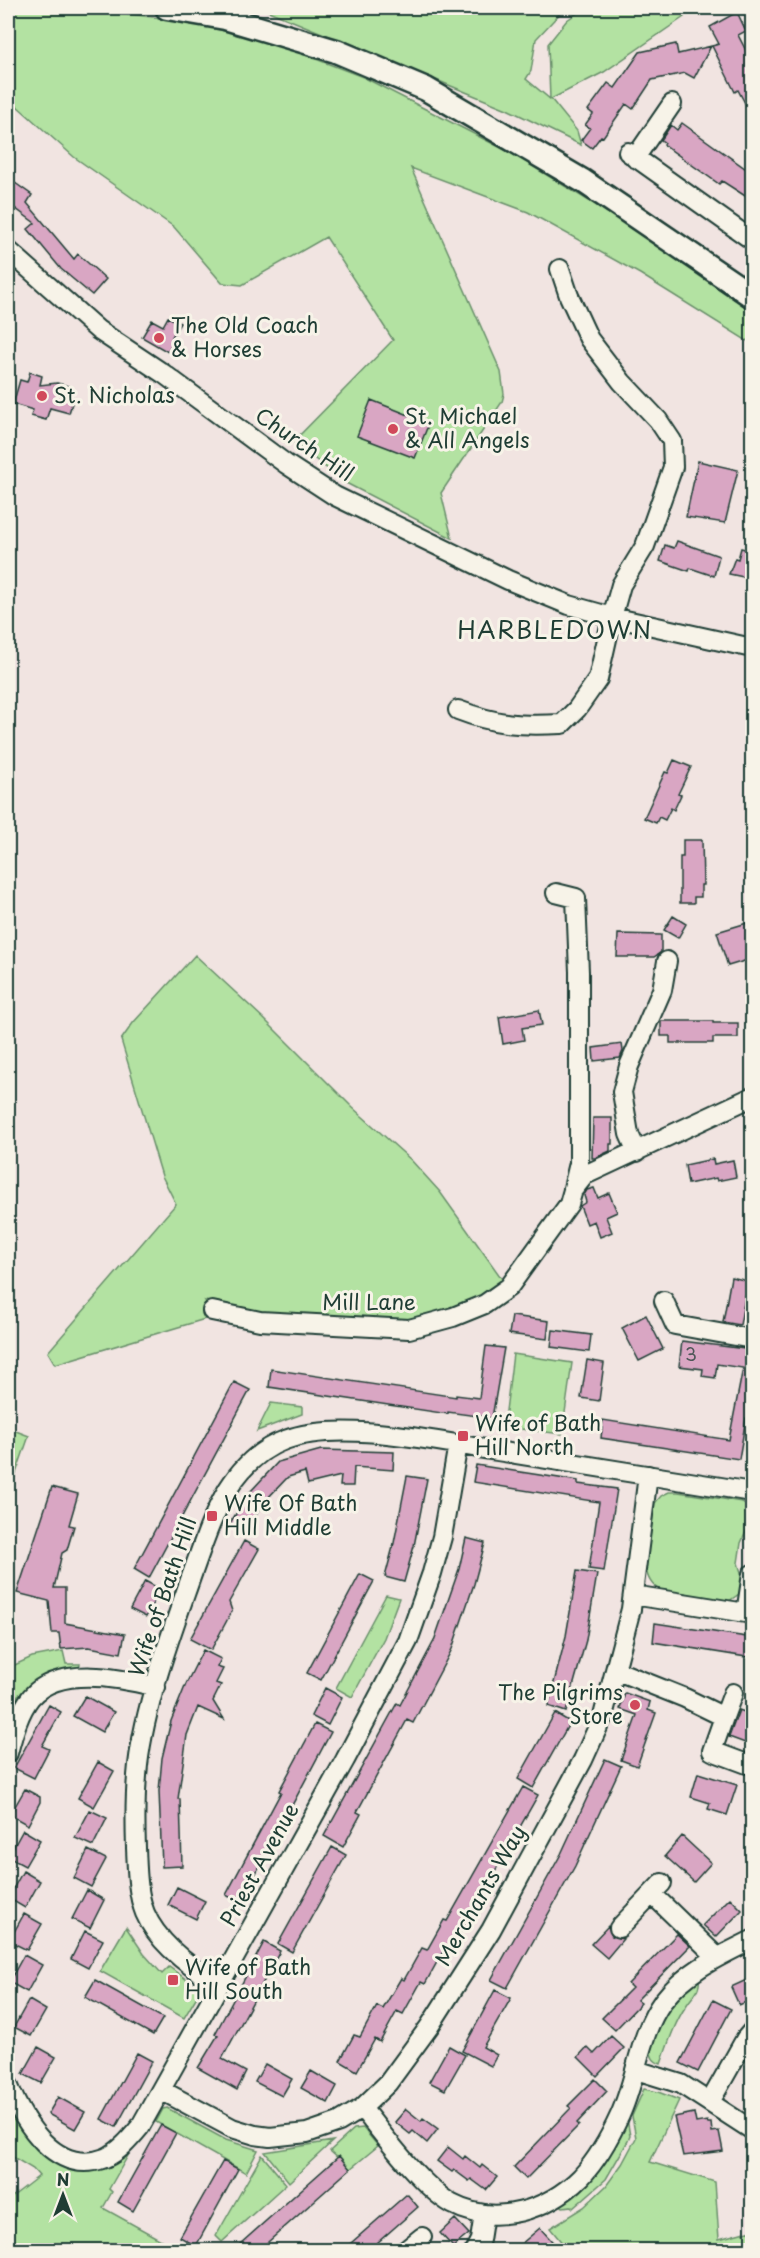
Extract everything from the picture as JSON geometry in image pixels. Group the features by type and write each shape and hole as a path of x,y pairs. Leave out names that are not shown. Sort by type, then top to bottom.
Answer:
{"main road":[{"path":"167,8 225,18 336,51 426,89 583,181 753,296"}],"street":[{"path":"672,104 631,155 753,240"},
{"name":"Church Hill","path":"8,250 98,330 164,374 285,464 335,496 508,580 569,605 612,617 753,648"},
{"path":"458,710 487,722 528,726 562,724 577,709 598,679 621,585 645,546 673,468 672,441 658,420 622,382 589,339 569,296 560,269"},
{"name":"Mill Lane","path":"212,1311 260,1322 409,1329 453,1317 485,1304 509,1287 569,1204 579,1163 579,972 576,898 556,893"},
{"path":"637,1152 629,1134 622,1092 629,1066 662,990 667,961"},
{"name":"Mill Lane","path":"573,1190 585,1176 753,1097"},
{"path":"664,1301 675,1325 753,1339"},
{"name":"Wife of Bath Hill","path":"219,1985 199,1973 174,1952 146,1915 137,1862 136,1782 146,1723 177,1616 215,1514 236,1478 258,1454 272,1445 301,1435 332,1431 395,1435 559,1459 753,1492"},
{"name":"Priest Avenue","path":"8,2084 15,2102 35,2133 55,2153 70,2160 82,2162 106,2158 117,2151 140,2127 345,1760 408,1641 432,1573 458,1444"},
{"name":"Merchants Way","path":"161,2090 232,2128 270,2137 307,2133 339,2122 362,2108 388,2083 429,2027 491,1930 583,1760 603,1716 633,1595 648,1475"},
{"path":"633,1595 749,1613 753,1574"},
{"path":"615,1670 685,1698 724,1717"},
{"path":"8,1752 27,1703 43,1687 63,1680 93,1677 124,1679 156,1687"},
{"path":"733,1693 712,1751 747,1764"},
{"path":"619,1928 657,1888 717,1957"},
{"path":"362,2108 404,2158 451,2203 484,2214 506,2215 530,2209 557,2197 582,2176 598,2156 611,2134 636,2070 648,2028 676,1985 717,1957 753,1940"},
{"path":"710,2102 746,2038 753,2031"},
{"path":"636,2070 681,2084 753,2130"},
{"path":"475,2250 480,2240 484,2214"},
{"path":"406,2250 422,2237"}],"green space":[{"path":"8,8 92,9 183,21 274,43 363,77 511,153 656,242 752,312 752,344 640,274 528,212 411,168 501,372 504,394 502,402 441,493 452,538 346,483 293,442 393,340 326,237 242,285 222,283 174,227 74,157 8,98"},
{"path":"261,8 565,8 536,39 531,71 526,79 550,99 548,44 567,20 585,8 681,8 684,17 604,72 551,99 577,131 581,145 507,109"},
{"path":"195,955 263,1018 353,1108 411,1160 440,1192 505,1283 469,1307 407,1324 267,1315 205,1301 215,1316 55,1364 48,1352 176,1204 162,1176 121,1040 133,1023"},
{"path":"513,1354 572,1363 562,1434 504,1427"},
{"path":"271,1403 302,1407 302,1414 257,1431"},
{"path":"8,1428 29,1436 8,1496"},
{"path":"669,1492 742,1502 751,1508 752,1522 741,1543 738,1563 745,1585 739,1594 729,1601 672,1594 658,1589 650,1581 646,1564 655,1503"},
{"path":"386,1595 399,1598 384,1638 352,1697 336,1688"},
{"path":"63,1651 66,1664 80,1664 79,1669 29,1688 18,1695 8,1720 8,1668 32,1657"},
{"path":"126,1927 144,1954 162,1974 169,1967 197,1987 199,1993 184,2018 100,1971"},
{"path":"698,1976 698,1989 678,2020 661,2064 658,2063 653,2059 650,2050 646,2049 668,2004"},
{"path":"644,2089 679,2100 650,2162 715,2182 719,2239 752,2230 752,2250 568,2250 550,2228 584,2207 606,2186 622,2164 636,2138 632,2116"},
{"path":"8,2102 67,2165 138,2138 109,2189 112,2192 103,2208 179,2250 8,2250 8,2200 39,2176 33,2169 8,2154"},
{"path":"167,2108 226,2140 258,2150 246,2173 156,2122 163,2109"},
{"path":"626,2113 630,2136 606,2179 573,2208 563,2207 557,2202"},
{"path":"363,2128 378,2146 350,2169 330,2151 354,2129"},
{"path":"333,2141 289,2182 265,2152"},
{"path":"262,2155 286,2184 222,2242 216,2236"}],"building":[{"path":"737,12 746,31 738,35 753,64 753,118 738,90 735,92 712,46 719,44 710,27"},
{"path":"676,44 678,54 711,46 694,78 685,73 652,80 633,109 626,104 603,137 601,136 592,148 581,140 590,128 585,125 593,114 588,110 608,83 615,88 640,52"},
{"path":"682,123 753,174 753,201 722,181 719,184 664,145 665,143 661,140 671,125 677,130"},
{"path":"8,178 32,195 27,203 74,259 78,254 106,279 92,295 61,269 28,229 35,223 8,203"},
{"path":"168,317 180,323 172,337 175,339 168,352 142,337 152,320 163,326"},
{"name":"St. Nicholas","path":"30,372 42,376 40,385 57,383 68,386 65,395 74,397 69,413 50,408 46,420 31,416 33,410 13,404 20,380 27,382"},
{"name":"St. Michael & All Angels","path":"371,400 429,423 415,458 357,436"},
{"path":"698,461 738,470 725,523 686,517"},
{"path":"677,541 719,556 714,576 690,568 689,571 660,561 665,545 674,548"},
{"path":"741,548 753,551 753,579 729,574 735,558 738,559"},
{"path":"674,760 691,767 678,794 681,795 674,810 671,808 665,820 659,817 656,823 644,818 665,772 668,773"},
{"path":"683,840 702,840 703,885 701,885 701,897 694,897 694,903 680,903 680,857 683,857"},
{"path":"673,916 686,924 678,938 664,930"},
{"path":"747,923 752,939 746,941 751,959 728,966 717,932"},
{"path":"618,934 661,935 661,952 654,957 617,957"},
{"path":"539,1010 542,1025 522,1028 524,1040 503,1044 499,1017"},
{"path":"661,1021 738,1023 738,1038 713,1038 713,1043 670,1043 670,1036 661,1036"},
{"path":"622,1044 623,1051 620,1058 594,1061 593,1048"},
{"path":"593,1118 612,1118 610,1151 595,1158 592,1158"},
{"path":"713,1159 714,1164 733,1160 736,1177 717,1181 716,1178 688,1184 685,1165"},
{"path":"594,1188 598,1198 609,1193 617,1212 606,1217 612,1232 600,1237 594,1221 587,1224 580,1206 586,1202 584,1195 587,1190"},
{"path":"731,1277 748,1281 740,1325 723,1322"},
{"path":"646,1315 663,1349 639,1361 622,1328"},
{"path":"512,1316 549,1321 547,1339 509,1334"},
{"path":"553,1330 591,1335 589,1352 551,1347"},
{"path":"682,1341 753,1350 753,1419 746,1418 739,1459 601,1438 603,1420 729,1440 743,1368 717,1364 715,1378 702,1376 703,1369 679,1366"},
{"path":"486,1346 504,1348 492,1418 448,1412 448,1414 269,1387 271,1369 456,1397 456,1395 479,1398"},
{"path":"587,1360 604,1363 599,1401 581,1398"},
{"path":"234,1382 250,1390 149,1578 134,1569"},
{"path":"321,1450 394,1452 393,1470 354,1467 353,1486 340,1486 341,1476 308,1484 305,1472 288,1477 264,1502 245,1533 230,1523 250,1492 278,1462"},
{"path":"476,1465 617,1489 604,1571 589,1569 599,1502 473,1482"},
{"path":"407,1476 427,1479 414,1546 404,1582 385,1577"},
{"path":"52,1487 78,1494 69,1525 74,1526 67,1550 62,1553 54,1588 65,1588 65,1623 125,1634 121,1653 89,1647 61,1649 59,1633 52,1633 49,1601 17,1593"},
{"path":"466,1538 485,1543 452,1649 413,1723 407,1720 357,1812 361,1814 343,1847 324,1836 397,1703 400,1705 434,1641 459,1569"},
{"path":"244,1541 259,1549 229,1602 232,1611 211,1650 190,1639"},
{"path":"577,1571 597,1574 586,1640 566,1712 548,1706 566,1636"},
{"path":"360,1574 374,1581 321,1680 307,1673"},
{"path":"145,1581 160,1589 146,1617 130,1609"},
{"path":"655,1623 753,1638 753,1658 653,1642"},
{"path":"203,1650 221,1659 217,1667 223,1669 216,1683 221,1685 213,1701 224,1719 198,1707 187,1735 178,1799 180,1799 182,1866 162,1867 159,1791 162,1758 171,1721"},
{"path":"325,1688 342,1697 328,1725 311,1716"},
{"path":"625,1693 650,1702 648,1710 656,1713 637,1766 621,1760 637,1715 620,1709"},
{"path":"85,1696 114,1712 102,1732 73,1716"},
{"path":"49,1705 61,1712 42,1746 49,1749 34,1778 14,1768"},
{"path":"739,1710 753,1715 753,1746 729,1737"},
{"path":"555,1713 570,1722 533,1788 518,1779"},
{"path":"315,1724 331,1732 240,1903 226,1895"},
{"path":"605,1759 621,1766 575,1866 507,1988 491,1980 561,1854"},
{"path":"98,1762 114,1771 94,1807 78,1798"},
{"path":"698,1773 737,1785 727,1815 708,1809 710,1803 691,1797"},
{"path":"523,1787 538,1795 447,1956 442,1953 425,1984 421,1982 403,2014 397,2011 380,2042 375,2039 357,2071 340,2061 354,2035 360,2037 377,2006 383,2009 401,1978 404,1980 422,1948 427,1950 444,1920 447,1921"},
{"path":"25,1789 40,1797 40,1802 28,1825 10,1815"},
{"path":"90,1810 107,1818 93,1846 75,1838"},
{"path":"23,1830 40,1840 25,1866 8,1857"},
{"path":"682,1836 711,1863 694,1882 665,1856"},
{"path":"332,1847 346,1855 292,1952 278,1944"},
{"path":"88,1850 106,1859 91,1887 74,1878"},
{"path":"23,1871 40,1881 25,1908 8,1898"},
{"path":"177,1887 205,1901 196,1919 168,1905"},
{"path":"87,1890 104,1900 90,1928 72,1919"},
{"path":"730,1898 742,1910 716,1937 703,1925"},
{"path":"24,1914 42,1924 27,1950 9,1941"},
{"path":"608,1926 612,1936 623,1939 607,1958 591,1944"},
{"path":"85,1931 103,1940 88,1968 71,1959"},
{"path":"677,1934 690,1946 637,2000 641,2003 615,2030 602,2018 632,1988 628,1984"},
{"path":"264,1942 280,1951 222,2059 246,2072 237,2090 198,2068 218,2035 215,2034"},
{"path":"24,1955 42,1965 27,1992 9,1982"},
{"path":"753,1977 753,1999 739,2005 731,1987"},
{"path":"95,1980 163,2018 153,2035 85,1997"},
{"path":"495,1990 511,1998 483,2047 497,2055 491,2066 462,2051"},
{"path":"29,2000 46,2010 31,2036 14,2027"},
{"path":"713,2000 731,2009 698,2072 680,2063"},
{"path":"611,2036 624,2048 597,2076 578,2057 587,2047 594,2054"},
{"path":"449,2046 465,2055 445,2090 429,2082"},
{"path":"38,2047 56,2057 41,2083 23,2074"},
{"path":"137,2053 152,2061 116,2127 101,2119"},
{"path":"265,2064 292,2079 282,2096 255,2082"},
{"path":"311,2071 337,2086 328,2103 301,2088"},
{"path":"595,2079 607,2091 577,2123 579,2125 526,2179 514,2167 571,2108 568,2106"},
{"path":"58,2097 85,2112 75,2129 48,2114"},
{"path":"406,2109 421,2121 423,2118 438,2129 427,2143 413,2131 410,2134 395,2122"},
{"path":"694,2113 696,2123 707,2121 711,2123 712,2132 719,2131 723,2151 683,2156 674,2117"},
{"path":"161,2125 176,2133 133,2211 118,2202"},
{"path":"448,2147 463,2159 465,2156 480,2168 482,2165 497,2177 486,2190 454,2170 452,2172 437,2161"},
{"path":"339,2156 350,2169 259,2250 246,2250 240,2244"},
{"path":"223,2161 238,2169 196,2246 180,2237"},
{"path":"407,2194 418,2207 369,2250 343,2250"},
{"path":"455,2219 469,2234 453,2247 440,2233"},
{"path":"540,2228 560,2250 514,2250"}],"place":[{"name":"The Old Coach & Horses","path":"159,338"},
{"name":"St. Nicholas","path":"42,396"},
{"name":"St. Michael & All Angels","path":"393,429"},
{"name":"Wife of Bath Hill North","path":"463,1436"},
{"name":"Wife Of Bath Hill Middle","path":"212,1516"},
{"name":"The Pilgrims Store","path":"635,1705"},
{"name":"Wife of Bath Hill South","path":"173,1980"}],"district":[{"name":"HARBLEDOWN","path":"555,631"}]}
